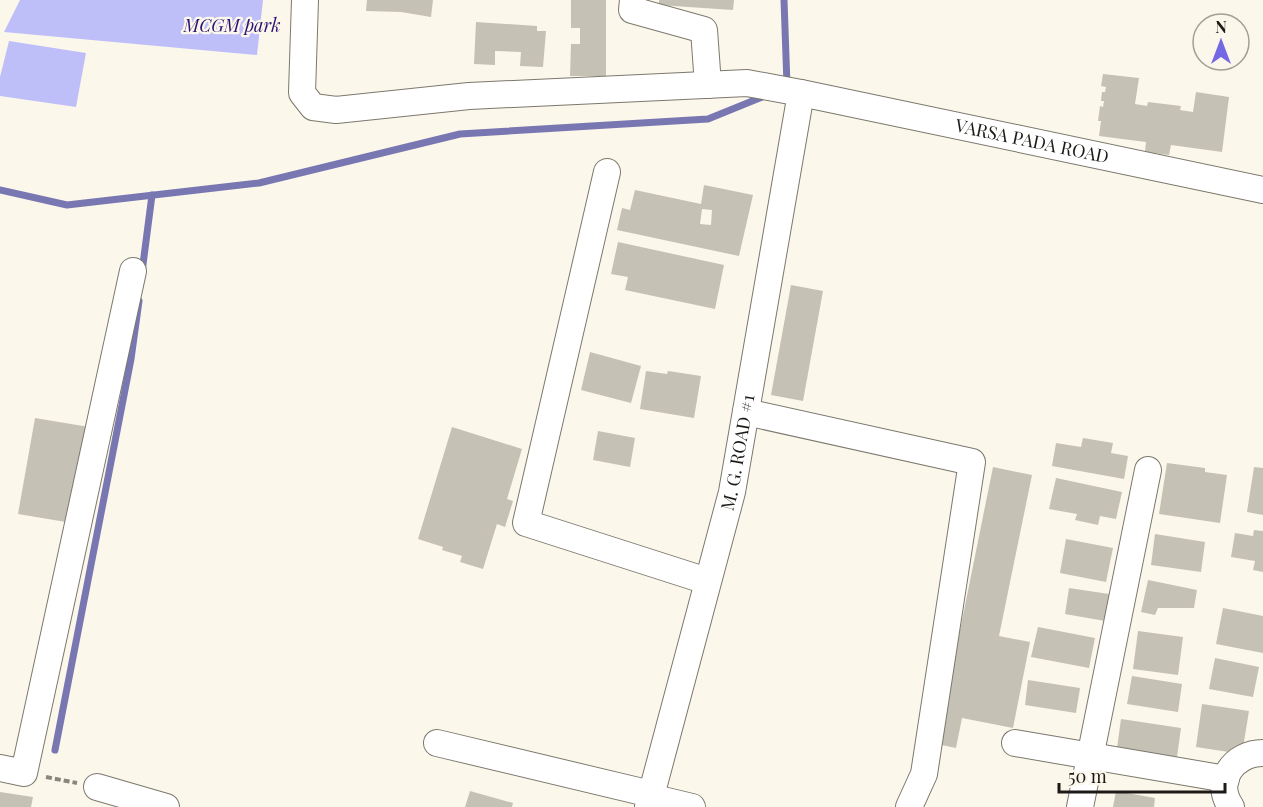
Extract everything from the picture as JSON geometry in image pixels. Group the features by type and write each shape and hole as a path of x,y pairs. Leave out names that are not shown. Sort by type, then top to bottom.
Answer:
{"street":[{"name":"VARSA PADA ROAD","path":"305,0 302,93 313,107 336,110 469,96 747,83 1263,190"},
{"path":"633,0 632,10 704,30 708,85"},
{"name":"M. G. ROAD #1","path":"650,799 732,492 801,93"},
{"path":"607,172 526,523 707,581"},
{"path":"12,770 133,271"},
{"path":"746,412 972,462 924,774 909,807"},
{"path":"1080,807 1148,470"},
{"path":"437,743 650,799 692,807"},
{"path":"1015,743 1226,779"},
{"path":"1231,807 1225,791 1226,779 1231,768 1239,759 1262,750"},
{"path":"97,787 166,807"}],"path":[{"path":"12,770 97,787"}],"green space":[{"name":"MCGM park","path":"20,0 263,0 257,55 4,32"},
{"path":"9,41 86,53 76,107 0,96 0,77"}],"building":[{"path":"367,0 433,0 431,17 401,12 366,11"},
{"path":"571,0 606,0 606,76 570,76 571,44 580,44 580,28 571,28"},
{"path":"659,0 734,0 733,10 659,5"},
{"path":"476,22 537,26 537,31 546,31 543,67 520,66 521,52 495,51 495,65 474,64"},
{"path":"1103,74 1139,78 1135,104 1147,106 1148,102 1181,106 1180,110 1193,112 1196,92 1229,97 1222,152 1171,145 1169,155 1145,152 1146,142 1099,136 1100,106 1103,107 1104,101 1101,101 1102,92 1105,92 1106,87 1101,86"},
{"path":"704,185 753,195 739,256 617,230 622,208 630,210 635,190 701,204","holes":["702,209 712,210 711,225 700,224"]},
{"path":"618,242 724,265 715,309 625,290 628,277 611,274"},
{"path":"791,285 823,291 803,401 771,395"},
{"path":"590,352 641,366 631,403 581,390"},
{"path":"646,371 667,374 668,371 701,376 694,418 640,409"},
{"path":"35,418 89,427 72,523 18,514"},
{"path":"452,427 522,449 507,499 513,501 505,527 497,524 483,569 460,562 462,556 418,539"},
{"path":"598,431 635,438 630,467 593,460"},
{"path":"1083,438 1113,443 1111,453 1128,456 1124,479 1052,466 1056,443 1081,447"},
{"path":"1167,463 1205,468 1205,472 1227,475 1220,523 1159,514"},
{"path":"993,467 1032,475 999,636 1030,642 1013,728 962,718 956,748 937,744"},
{"path":"1254,467 1263,468 1263,515 1247,512"},
{"path":"1056,478 1122,492 1116,519 1100,516 1098,525 1075,520 1077,514 1049,509"},
{"path":"1254,530 1263,531 1263,572 1253,570 1255,561 1231,557 1235,533 1253,536"},
{"path":"1155,534 1205,542 1201,572 1151,565"},
{"path":"1066,539 1113,548 1106,582 1060,573"},
{"path":"1148,580 1197,590 1194,608 1158,608 1155,615 1141,612"},
{"path":"1069,588 1109,594 1105,621 1065,614"},
{"path":"1223,608 1263,616 1263,653 1216,644"},
{"path":"1038,627 1095,638 1089,668 1031,657"},
{"path":"1138,631 1183,637 1178,675 1133,669"},
{"path":"1215,658 1259,667 1253,697 1209,689"},
{"path":"1132,676 1182,684 1178,712 1127,704"},
{"path":"1028,680 1080,688 1076,713 1025,705"},
{"path":"1202,704 1249,711 1242,754 1196,747"},
{"path":"1121,719 1181,728 1177,757 1117,748"},
{"path":"470,791 513,803 512,807 465,807"},
{"path":"1116,791 1155,798 1154,807 1113,807"},
{"path":"0,792 33,797 31,807 0,807"}],"waterway":[{"path":"784,0 787,85"},
{"path":"0,190 67,205 259,183 460,134 708,119 767,95"},
{"path":"142,272 152,195"},
{"path":"55,750 131,359 139,301"}]}
